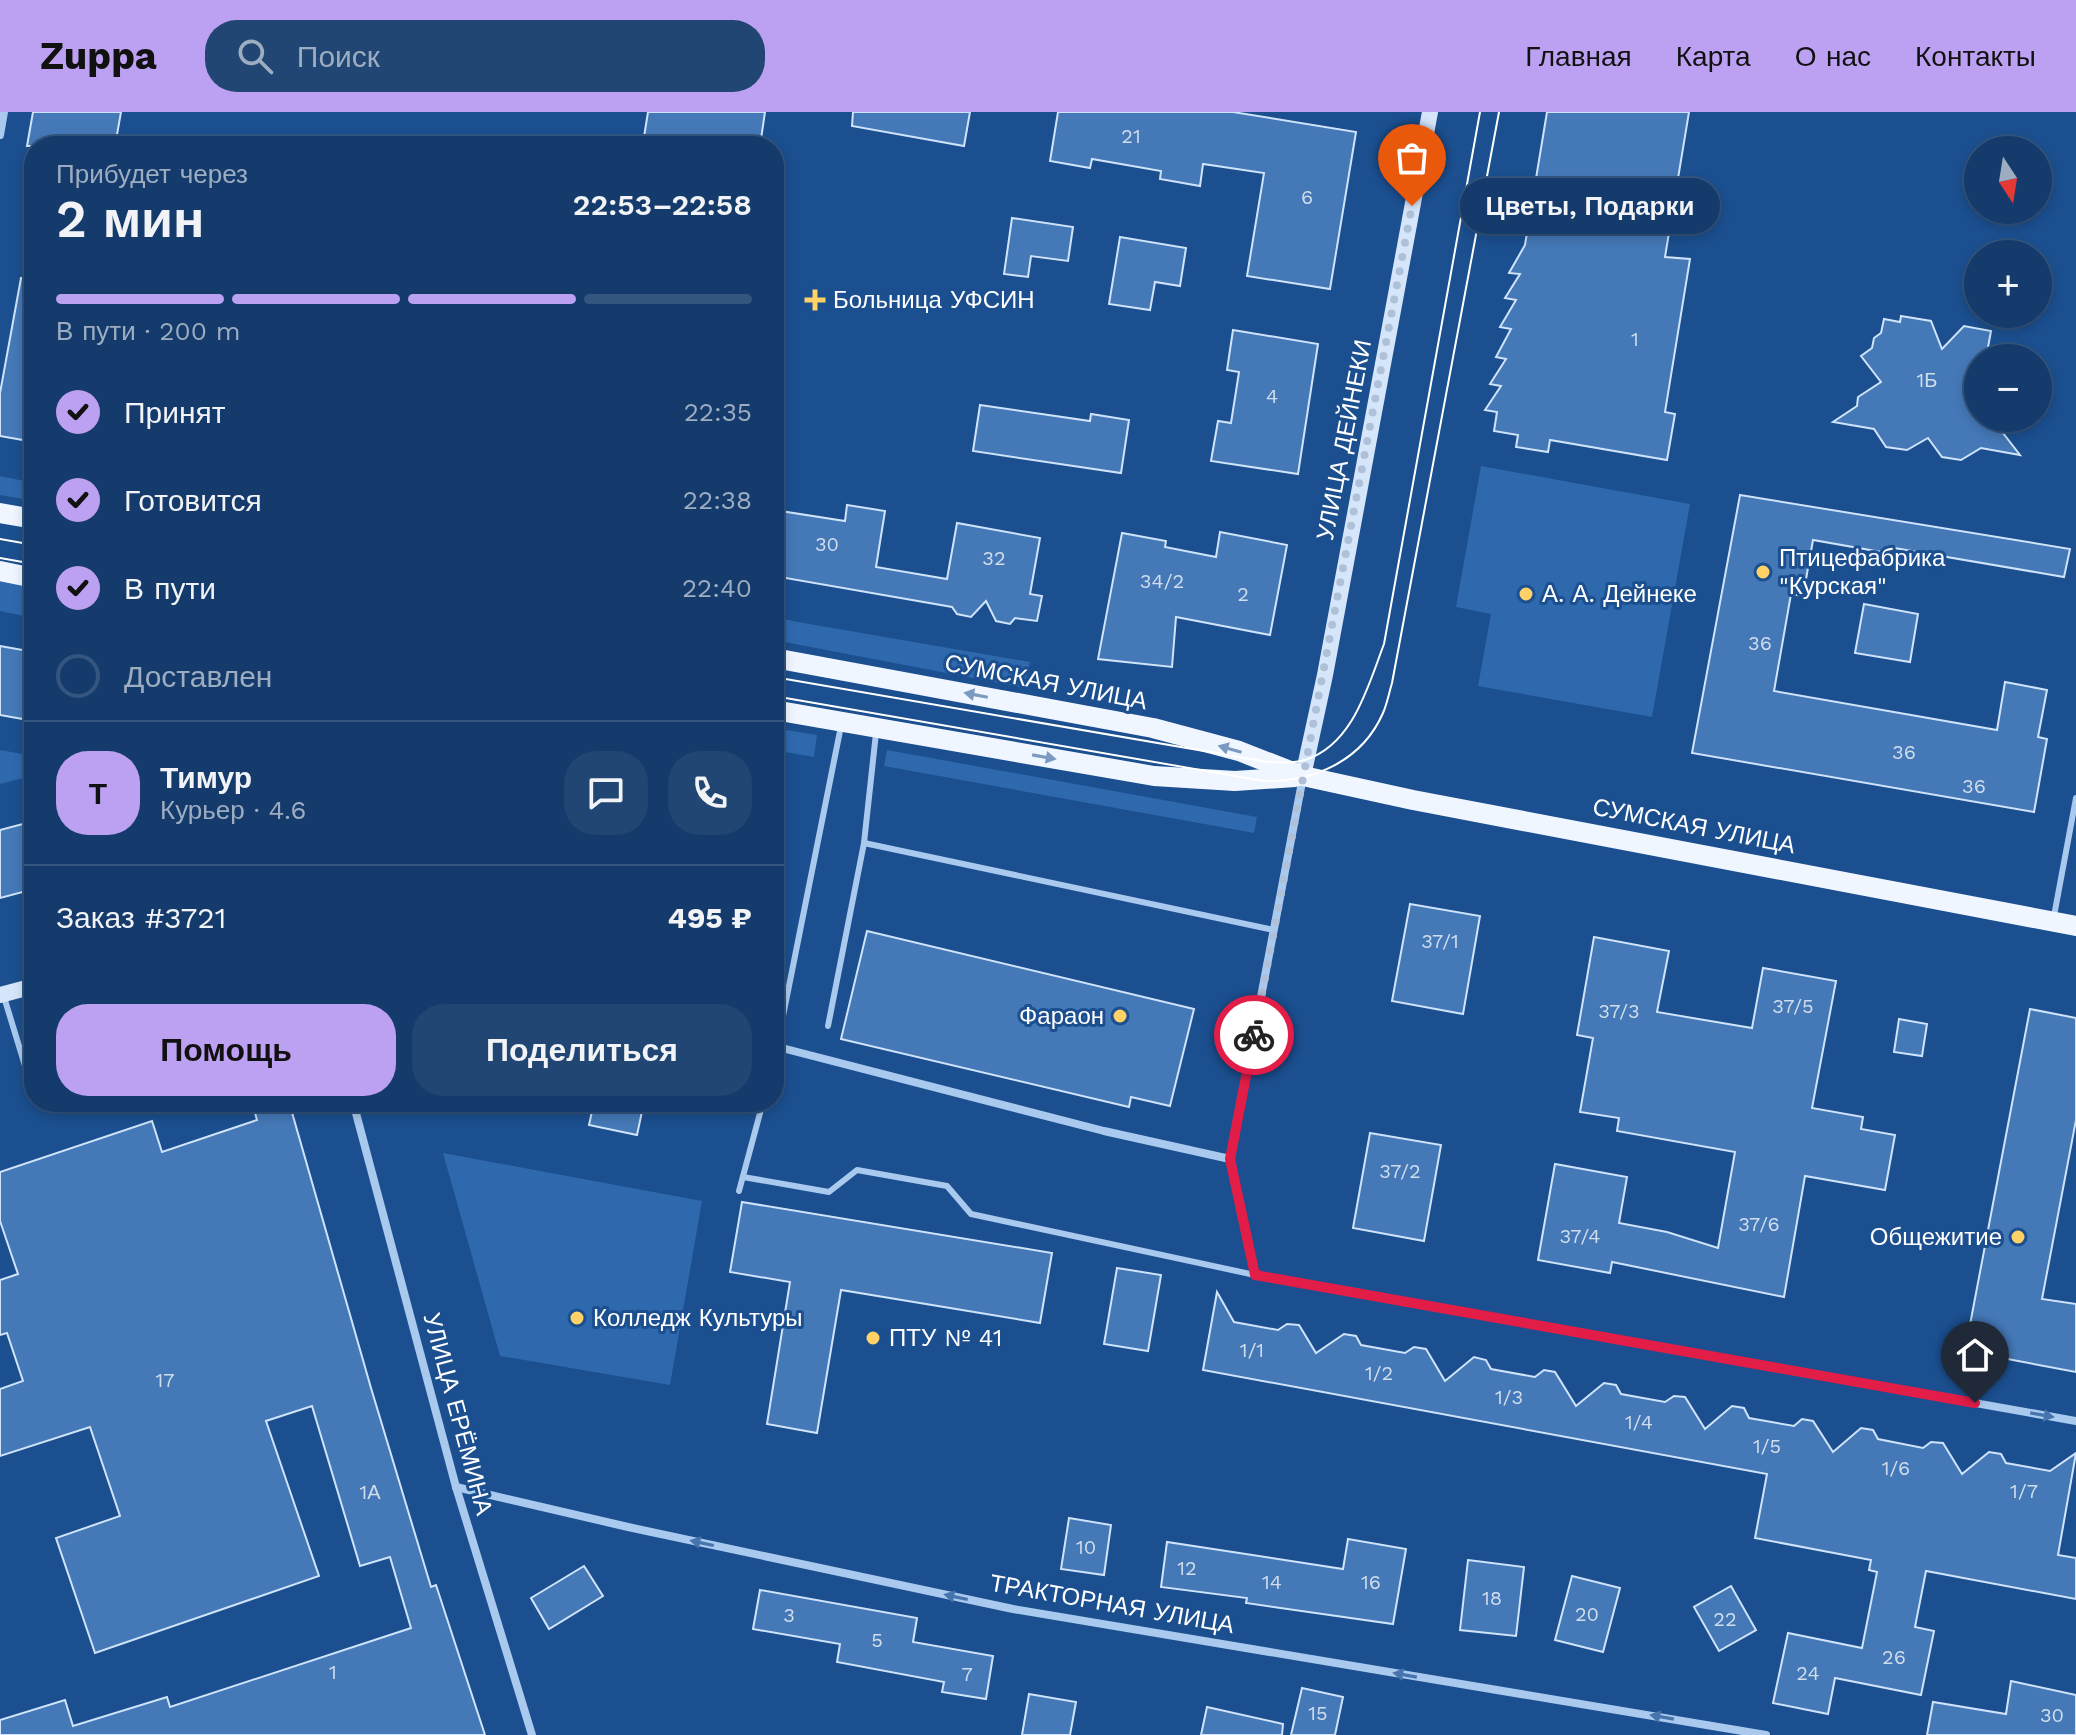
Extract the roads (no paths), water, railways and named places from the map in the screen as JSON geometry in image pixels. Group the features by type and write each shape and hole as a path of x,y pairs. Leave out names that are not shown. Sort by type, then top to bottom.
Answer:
{"main road":[{"name":"УЛИЦА ДЕЙНЕКИ","path":"1303,776 1325,675 1430,112"},
{"path":"0,513 24,517"},
{"path":"0,571 24,576"},
{"name":"СУМСКАЯ УЛИЦА","path":"784,660 1153,728 1239,751 1303,776 2076,926"},
{"name":"СУМСКАЯ УЛИЦА","path":"784,712 1154,776 1235,781 1303,776"},
{"path":"1,995 24,989"}],"street":[{"path":"0,135 4,112"},
{"path":"1303,776 1230,1159 1255,1275 2076,1421"},
{"path":"784,1049 1104,1131 1230,1159"},
{"name":"УЛИЦА ЕРЁМИНА","path":"356,1112 456,1487 532,1735"},
{"name":"ТРАКТОРНАЯ УЛИЦА","path":"456,1487 1013,1609 1766,1735"}],"lane":[{"path":"784,1016 841,722"},
{"path":"828,1026 864,843 877,728"},
{"path":"2053,922 2076,798"},
{"path":"864,843 1274,930"},
{"path":"1,995 24,1064"},
{"path":"739,1191 760,1112"},
{"path":"743,1177 829,1192 857,1170 947,1186 971,1214 1255,1275"}],"tram line":[{"path":"784,679 1268,762 1305,760 1322,752 1347,728 1365,695 1384,644 1480,112"},
{"path":"784,698 1264,781 1301,778 1318,773 1349,756 1374,730 1392,683 1499,112"},
{"path":"0,539 24,543"},
{"path":"0,558 24,562"}],"place":[{"name":"Цветы, Подарки","path":"1412,206"},
{"name":"Больница УФСИН","path":"815,300"},
{"name":"Птицефабрика \"Курская\"","path":"1763,572"},
{"name":"А. А. Дейнеке","path":"1526,594"},
{"name":"Фараон","path":"1120,1016"},
{"name":"Общежитие","path":"2018,1237"},
{"name":"Колледж Культуры","path":"577,1318"},
{"name":"ПТУ № 41","path":"873,1338"}]}
